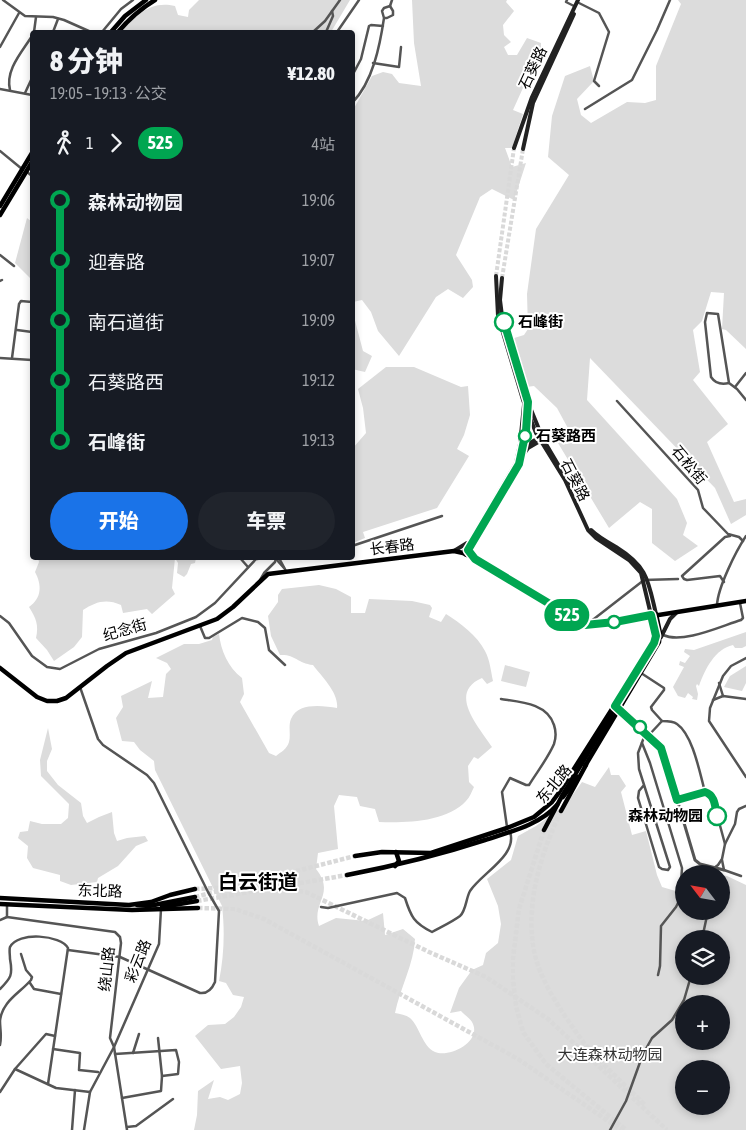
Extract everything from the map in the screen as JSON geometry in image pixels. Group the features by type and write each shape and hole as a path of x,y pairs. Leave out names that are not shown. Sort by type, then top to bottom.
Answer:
{"main road":[{"path":"113,30 125,16 146,0"},
{"path":"120,30 140,10 156,0"},
{"path":"523,149 533,103 578,2"},
{"name":"石葵路","path":"514,148 532,97 578,2"},
{"path":"0,206 30,156"},
{"path":"0,215 30,167"},
{"name":"石葵路","path":"496,276 498,316 525,401 540,438"},
{"name":"石葵路","path":"502,278 500,300 502,316 528,412 540,438 565,480 588,530 596,538 629,560 646,580 654,615"},
{"path":"466,552 467,543 518,456 525,401"},
{"path":"522,457 528,412"},
{"path":"525,435 531,432 540,438"},
{"path":"524,444 527,445 540,438"},
{"path":"466,552 522,457 528,448 540,438"},
{"path":"454,551 467,543"},
{"name":"长春路","path":"0,668 37,697 47,702 61,700 126,653 200,626 225,614 268,574 286,570 454,551 466,552 585,625 746,601"},
{"path":"659,642 670,619 679,611"},
{"path":"654,615 660,633 659,642"},
{"name":"东北路","path":"347,875 439,855 547,814 569,790 586,765 654,643 656,636 654,615"},
{"name":"东北路","path":"355,856 382,852 431,853 508,830 534,816 552,802 641,673 659,642"},
{"path":"544,830 562,796 617,707"},
{"path":"561,811 586,765"},
{"path":"395,866 399,860 396,852"},
{"path":"407,853 404,857 412,862"},
{"path":"129,905 151,902 195,889"},
{"name":"东北路","path":"1,898 149,906 196,899 149,909"},
{"name":"东北路","path":"0,904 132,910 198,908"}],"street":[{"path":"3,0 25,16 53,17 87,30"},
{"path":"104,30 121,9 133,0"},
{"path":"315,30 325,21 340,0"},
{"path":"338,30 358,0"},
{"path":"384,18 393,15 390,6 392,0"},
{"path":"567,0 566,2 578,2 598,13 608,32 594,81 599,86"},
{"path":"585,109 632,80 670,0"},
{"path":"357,98 374,63 383,26 384,18 382,11 390,6"},
{"path":"327,30 334,16 332,11"},
{"path":"0,47 19,12"},
{"path":"34,30 36,17"},
{"path":"54,30 58,19"},
{"path":"355,70 361,59 369,26 372,24 383,26"},
{"path":"10,90 8,80 10,73 30,39"},
{"path":"374,63 400,67 401,47"},
{"path":"25,93 30,82"},
{"path":"0,89 30,94"},
{"path":"0,151 30,174"},
{"path":"0,255 14,266"},
{"path":"12,358 18,304 21,301 30,302"},
{"path":"729,383 718,314 707,313 705,322 711,376 718,383 729,383 735,387 746,400"},
{"path":"16,330 30,332"},
{"path":"0,358 30,360"},
{"path":"735,387 746,373"},
{"name":"石松街","path":"617,401 698,490 703,508 728,534 743,540"},
{"path":"355,545 442,516"},
{"path":"724,582 720,576 684,580 682,576 725,537 734,536"},
{"path":"717,605 724,582 746,536"},
{"path":"242,560 248,567"},
{"name":"纪念街","path":"0,616 9,623 32,656 47,667 60,669 99,649 156,634 196,617 215,603 255,560"},
{"path":"260,580 276,560"},
{"path":"278,560 286,570"},
{"path":"590,622 646,580 678,579"},
{"path":"662,635 668,637 687,637 741,620 743,618 740,602"},
{"path":"200,626 205,638 210,638 242,618 258,622 265,628 269,650 286,665"},
{"path":"746,658 731,666 723,676 710,708 709,720 746,775"},
{"path":"641,673 664,688 651,706 652,710 662,721 675,722 684,729 692,748 705,792 712,796 725,844"},
{"path":"719,684 723,696"},
{"path":"68,950 120,957 204,994 209,991 215,982 219,911 154,783 147,775 103,745 98,739 80,687"},
{"path":"713,700 723,696 746,698"},
{"path":"321,907 328,908 397,893 405,898 411,916 419,926 432,932 462,915 470,892 481,878 507,854 512,838 508,830 502,792 510,778 526,785 530,784 553,746 556,737 552,720 546,712 528,703 501,699"},
{"path":"617,707 647,734 663,752 695,860 704,865"},
{"path":"644,785 639,790 638,798 659,867 668,870 670,867 638,761 638,753 647,734 662,721"},
{"path":"642,743 650,763 682,868 680,898 676,907 662,926 658,975"},
{"path":"677,800 705,792"},
{"path":"723,865 722,859 725,844 731,833 737,812 746,806"},
{"path":"722,835 731,833"},
{"path":"718,865 722,859"},
{"path":"730,872 741,876"},
{"path":"0,920 7,918 7,905"},
{"name":"彩云路","path":"84,1130 90,1092 114,1047 159,944 161,909"},
{"name":"绕山路","path":"7,918 115,932 120,937 120,957 110,1038 114,1047 127,1129"},
{"path":"0,990 9,980 12,971 9,954 10,947 17,940 27,936 60,940 66,945 68,950 48,1084"},
{"path":"0,1045 2,1036 0,1021 3,1012 10,1000 30,983 32,976 26,970 22,954"},
{"path":"30,983 34,989 61,994"},
{"path":"610,1130 626,1101 643,1054 652,1038 672,1020 684,1000 688,985"},
{"path":"0,1092 15,1069 46,1034 54,1036"},
{"path":"132,1053 139,1034"},
{"path":"122,1098 161,1091 162,1076 158,1038"},
{"path":"53,1049 80,1053 80,1070 99,1072"},
{"path":"115,1054 176,1050 179,1062 178,1074 162,1076"},
{"path":"15,1069 56,1088 90,1092"},
{"path":"72,1130 75,1090"},
{"path":"127,1129 136,1126 173,1099"}],"green space":[{"path":"199,0 350,0 332,30 123,30 138,15 151,7 159,5 175,6 178,15 188,17 189,10"},
{"path":"412,0 507,0 506,2 514,11 503,25 504,35 511,42 504,47 508,55 517,55 527,38 541,43 541,48 513,110 523,114 512,148 505,148 512,167 526,163 514,200 492,189 480,197 456,255 472,280 473,287 463,298 448,289 436,297 399,356 378,331 371,312 362,300 355,302 355,106 372,76 383,72 392,74 399,83 421,86 414,43"},
{"path":"678,0 746,0 746,349 726,330 722,329 724,293 711,292 702,321 693,330 700,372 693,380 728,424 707,442 734,502 746,499 746,515 731,524 715,488 590,358 587,400 677,499 687,523 683,535 698,546 675,561 652,543 652,509 640,502 609,528 558,443 570,432 557,408 534,386 526,387 511,339 524,335 528,329 527,294 536,229 569,175 548,157 552,116 565,76 590,66 594,81 577,99 581,115 591,123 627,102 645,103 656,100 656,66 681,4"},
{"path":"27,218 30,220 30,278 15,263"},
{"path":"355,321 363,351 372,356 365,372 355,370"},
{"path":"386,367 414,367 461,387 468,386 470,415 464,435 457,449 469,456 437,508 363,532 365,538 355,542 355,446 366,433 363,408 358,389"},
{"path":"38,560 175,560 172,588 175,594 152,614 147,609 123,613 121,605 106,601 87,607 83,610 82,637 74,647 54,661 36,638 36,622 29,607 36,600 40,591 35,572"},
{"path":"176,560 196,560 195,563 191,564 184,577 177,573 178,563"},
{"name":"大连森林动物园","path":"319,585 336,589 351,597 351,613 365,613 369,599 412,601 430,605 432,608 429,617 441,622 446,614 462,625 482,645 489,662 493,681 487,684 482,678 472,684 467,692 466,701 469,711 492,747 478,759 474,757 468,766 469,782 474,787 470,796 458,808 437,817 426,820 379,822 375,809 360,806 357,797 339,795 334,806 338,849 318,853 316,869 324,885 317,918 319,926 336,918 366,921 383,913 385,935 403,929 415,939 410,967 395,1013 410,1018 424,1041 435,1052 449,1053 469,1041 473,1036 474,1029 470,1019 461,1011 450,1013 459,988 472,970 483,965 486,953 498,943 501,924 498,906 487,879 511,860 518,836 536,826 566,804 582,782 595,787 609,767 611,775 619,775 626,786 621,792 632,835 646,831 657,875 662,887 675,891 675,920 730,920 730,877 746,885 746,1130 194,1130 198,1091 214,1080 208,1099 220,1097 228,1100 240,1094 242,1083 240,1066 221,1069 195,1036 208,1025 225,1024 234,1017 241,1007 244,997 233,995 226,983 219,981 224,925 222,906 155,770 154,761 140,750 134,742 122,741 116,718 123,707 121,696 152,681 148,698 163,697 166,674 171,669 167,663 156,658 184,644 199,644 212,640 213,637 219,634 226,658 242,678 244,694 240,702 269,753 276,756 282,752 289,742 290,722 294,714 311,706 337,708 337,702 333,691 313,665 289,656 280,655 271,636 268,616 278,602 278,595 282,589"},
{"path":"746,632 746,646 735,648 733,645 716,655 704,673 699,686 697,684 696,686 697,700 692,699 693,697 688,693 685,698 678,696 673,687 684,667 679,665 680,661 685,663 690,656 684,652 685,649 694,650"},
{"path":"505,665 530,672 526,687 501,681"},
{"path":"746,666 746,683 742,691 724,687 730,676"},
{"path":"48,728 52,749 47,761 47,771 58,785 81,803 83,816 87,823 112,812 114,833 117,841 145,836 148,841 136,846 118,866 98,878 97,882 71,885 60,881 60,875 33,868 27,858 28,846 18,838 20,832 28,831 30,821 42,824 61,824 68,818 69,804 41,776 40,760"}],"tunnel":[{"path":"496,276 514,148"},
{"path":"502,278 523,149"},
{"path":"561,811 546,846 536,883 531,921 536,959 549,990 581,1039 645,1105"},
{"path":"544,830 519,909 513,958 516,1006 523,1032 546,1064 626,1130"},
{"path":"195,897 355,856"},
{"path":"197,901 347,875"},
{"path":"195,889 257,886 306,892 429,952 486,977 548,1019 667,1130"},
{"path":"198,908 235,909 264,919 518,1059 621,1130"}],"bus line":[{"name":"525","path":"504,322 528,402 522,457 468,550 475,559 585,625 615,622 651,615 656,636 654,643 615,706 649,735 661,748 677,800 705,792 712,796 717,816"}],"place":[{"name":"石峰街","path":"504,322"},
{"name":"石葵路西","path":"525,436"},
{"name":"森林动物园","path":"717,816"}],"district":[{"name":"白云街道","path":"258,882"}]}
